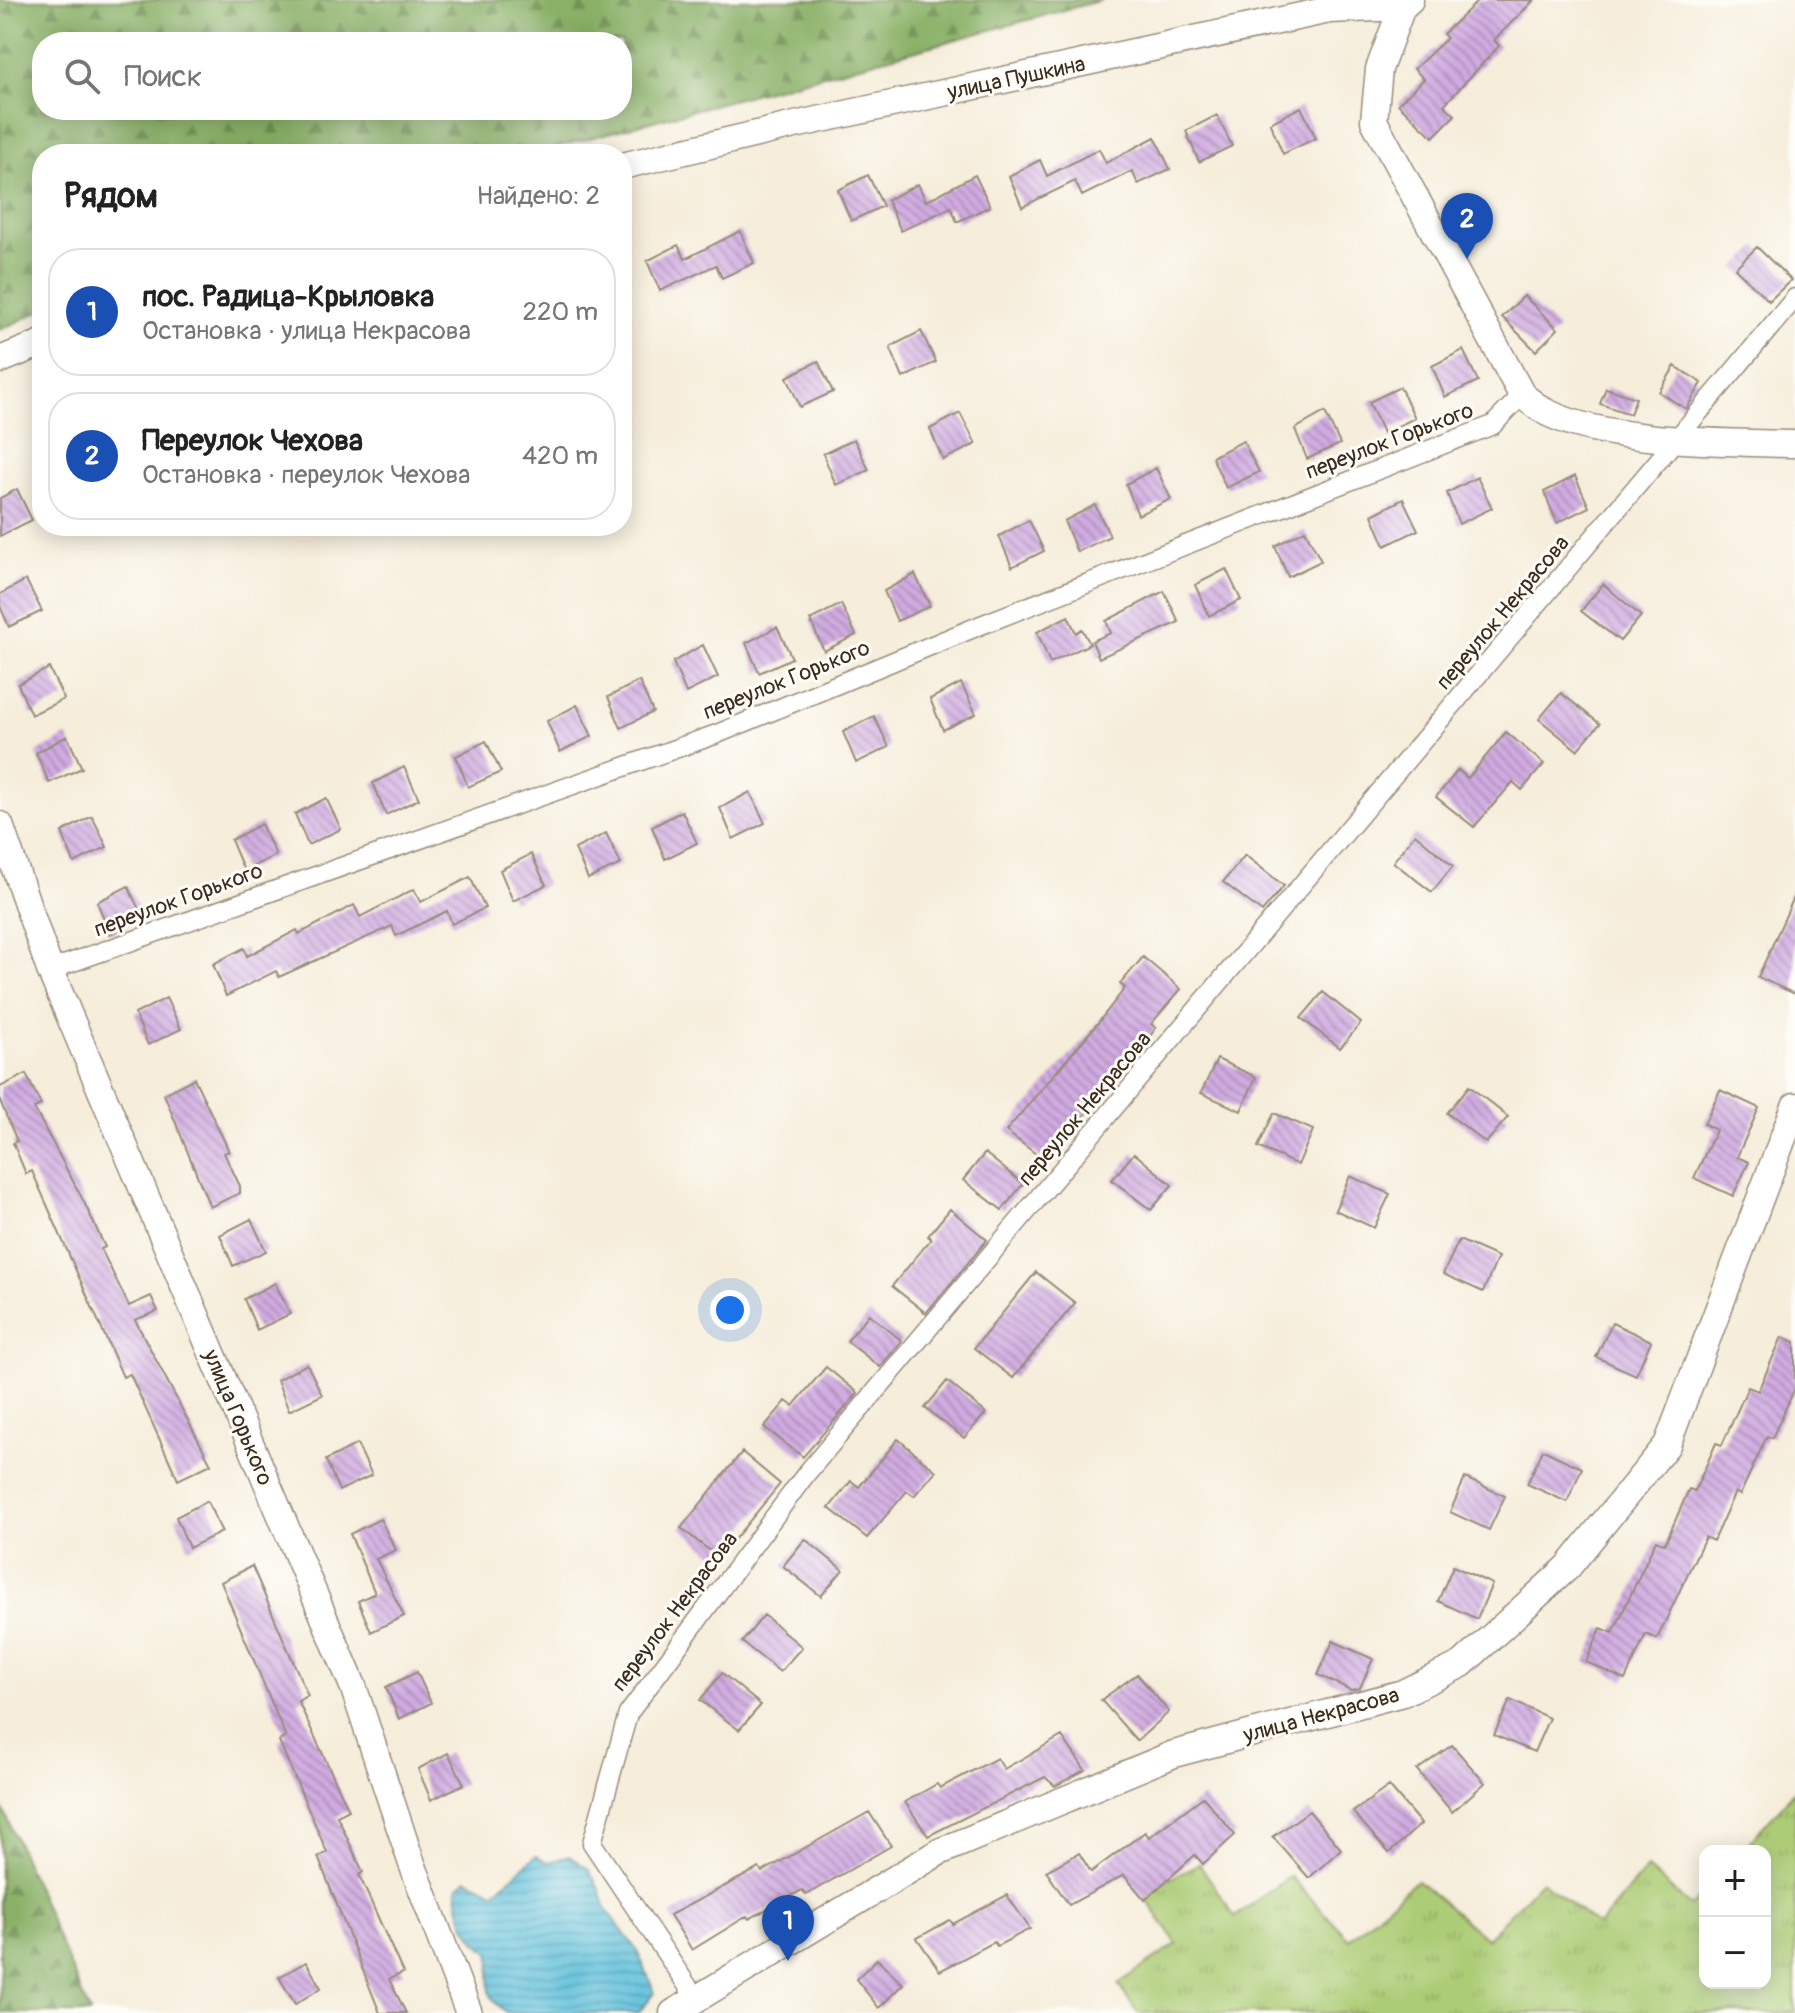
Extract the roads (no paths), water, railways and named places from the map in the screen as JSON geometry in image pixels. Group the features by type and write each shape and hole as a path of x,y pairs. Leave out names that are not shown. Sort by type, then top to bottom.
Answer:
{"street":[{"name":"улица Пушкина","path":"632,164 799,124 1329,10 1406,4"},
{"path":"1406,4 1379,69 1374,121 1522,395 1548,414 1601,428 1678,440 1795,444"},
{"name":"переулок Некрасова","path":"695,1997 592,1843 628,1714 806,1474 1795,298"},
{"path":"0,360 32,347"},
{"name":"переулок Горького","path":"50,970 717,734 981,625 1493,425 1522,395"},
{"name":"улица Горького","path":"0,825 50,970 353,1686 411,1861 469,2013"},
{"name":"улица Некрасова","path":"673,2013 939,1852 1174,1754 1403,1693 1462,1664 1568,1567 1667,1445 1795,1106"}],"water":[{"path":"536,1856 548,1862 569,1856 588,1869 606,1909 638,1952 655,1993 638,2013 508,2013 493,1999 489,1985 490,1952 470,1933 459,1906 457,1888 467,1879 494,1892"}],"place":[{"name":"Переулок Чехова","path":"1467,259"},
{"name":"пос. Радица-Крыловка","path":"788,1961"}]}
